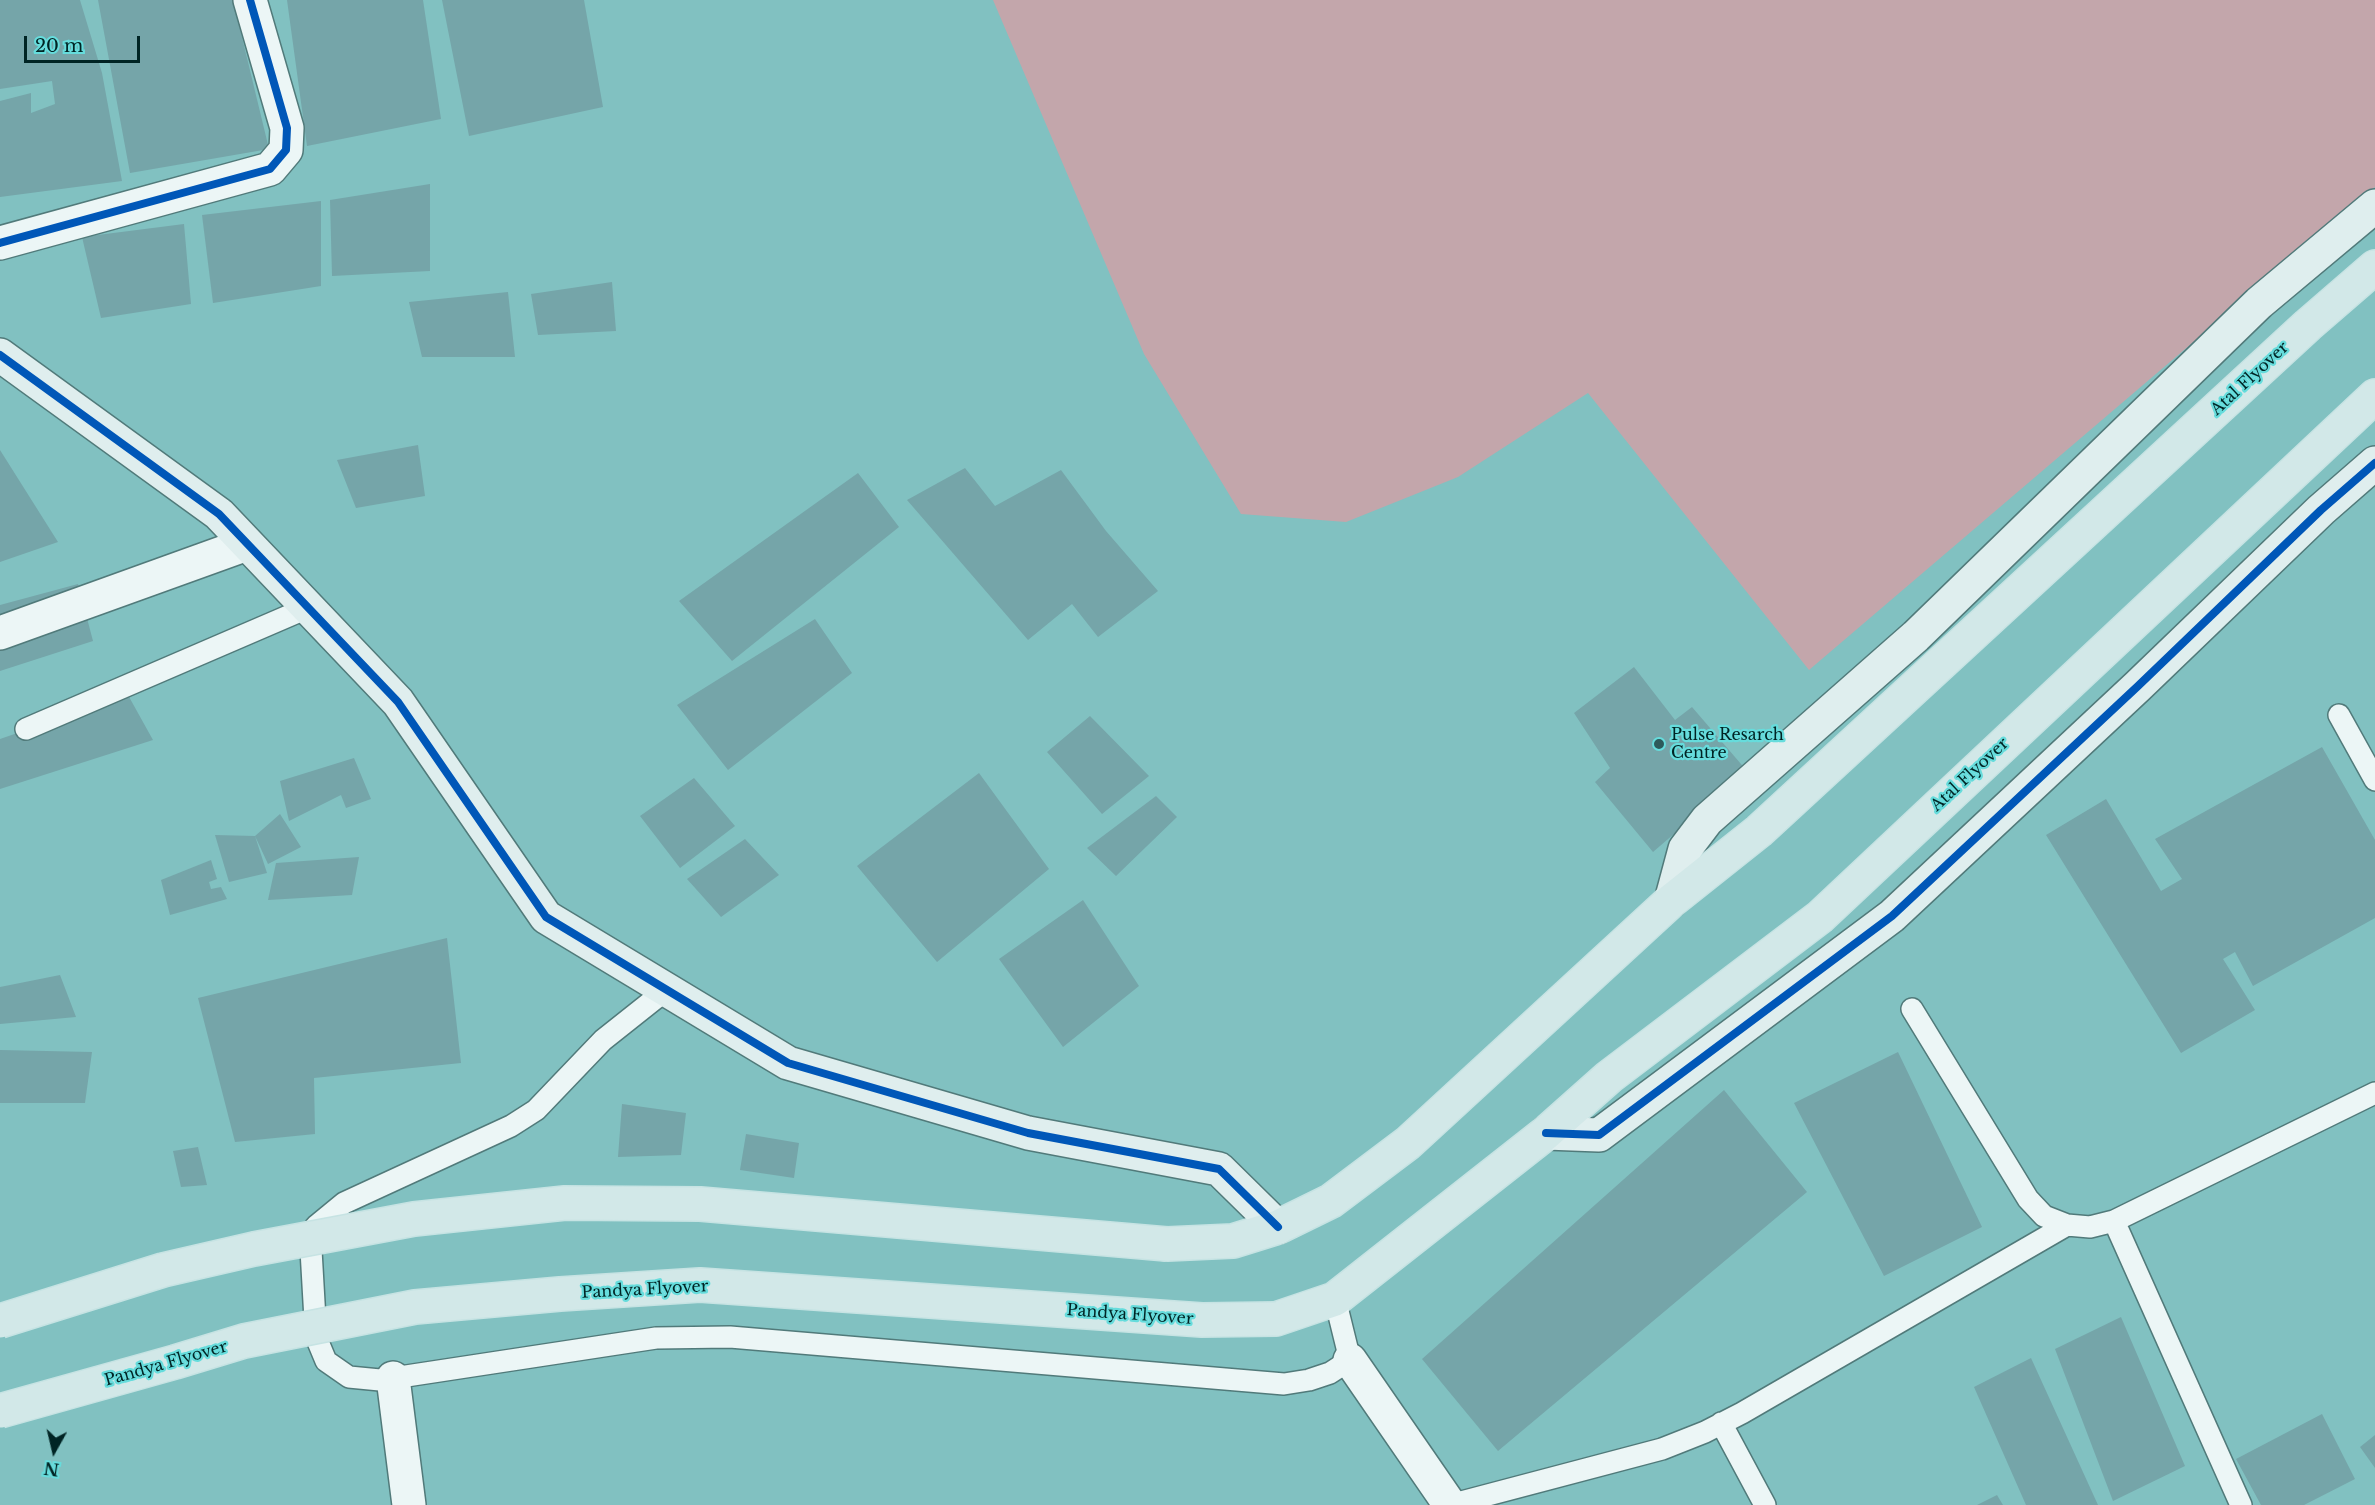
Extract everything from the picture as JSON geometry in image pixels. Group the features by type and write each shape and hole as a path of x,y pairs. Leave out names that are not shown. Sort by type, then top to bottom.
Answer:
{"main road":[{"name":"Atal Flyover","path":"1278,1227 1331,1201 1408,1143 1671,901 1759,831 2299,333 2375,267"},
{"name":"Atal Flyover","path":"1335,1299 1546,1133 1609,1077 1820,916 2375,396"},
{"path":"0,1321 163,1269 254,1249 414,1220 565,1203 700,1204 1167,1244 1233,1241 1278,1227"},
{"name":"Pandya Flyover","path":"0,1411 244,1341 415,1307 700,1285 1202,1320 1276,1319 1335,1299"}],"street":[{"path":"0,243 270,169 286,150 287,128 250,0"},
{"path":"1671,901 1685,849 1707,820 1916,636 2259,303 2375,206"},
{"path":"0,355 219,514 398,702 546,917 788,1063 1028,1132 1219,1169 1278,1227"},
{"path":"1546,1133 1599,1135 1892,916 2138,686 2321,510 2375,463"},
{"path":"0,633 247,544"},
{"path":"1350,1360 1450,1505"},
{"path":"393,1378 409,1505"}],"lane":[{"path":"26,729 307,608"},
{"path":"2339,715 2375,780"},
{"path":"666,990 603,1040 536,1110 511,1126 345,1203 316,1226 311,1250 316,1337 326,1361 349,1377 380,1380 656,1338 730,1337 1284,1384 1310,1380 1350,1360 1335,1299"},
{"path":"1912,1009 2028,1198 2044,1216 2067,1225 2090,1227 2115,1221 2371,1102"},
{"path":"2115,1221 2241,1505"},
{"path":"1450,1505 1662,1449 1721,1423 2067,1225"},
{"path":"1721,1423 1765,1505"}],"shaded area":[{"path":"993,0 2375,0 2375,187 1809,670 1588,393 1458,477 1346,522 1241,514 1144,354"}],"building":[{"path":"0,0 80,0 102,73 122,181 0,197 0,101 31,93 31,113 55,104 52,81 0,89"},
{"path":"98,0 233,0 269,149 130,173"},
{"path":"287,0 423,0 441,119 307,146"},
{"path":"442,0 584,0 603,107 469,136"},
{"path":"430,184 430,271 332,276 330,200"},
{"path":"321,201 321,286 213,303 202,215"},
{"path":"184,224 191,304 101,318 82,237"},
{"path":"612,282 616,331 538,335 531,294"},
{"path":"508,292 515,357 422,357 409,302"},
{"path":"418,445 425,496 356,508 337,460"},
{"path":"0,450 58,542 0,562"},
{"path":"965,468 995,506 1061,470 1106,531 1158,591 1098,637 1072,604 1028,640 907,500"},
{"path":"858,473 899,527 732,661 679,601"},
{"path":"78,584 93,641 0,671 0,605"},
{"path":"815,619 852,673 728,770 677,705"},
{"name":"Pulse Resarch Centre","path":"1634,667 1675,720 1692,707 1747,771 1653,852 1595,782 1610,768 1574,713"},
{"path":"128,695 153,740 0,789 0,739"},
{"path":"1090,716 1149,776 1102,814 1047,752"},
{"path":"2322,747 2375,840 2375,918 2253,986 2235,952 2223,959 2255,1010 2181,1053 2046,835 2106,799 2161,891 2182,879 2155,839"},
{"path":"354,758 371,799 346,808 341,795 289,821 280,781"},
{"path":"979,773 1049,869 937,962 857,866"},
{"path":"694,778 735,826 680,868 640,816"},
{"path":"1156,796 1177,817 1116,876 1087,848"},
{"path":"280,814 301,847 268,864 255,836"},
{"path":"215,835 255,836 267,873 229,882"},
{"path":"745,839 779,875 721,917 687,879"},
{"path":"359,857 352,895 268,900 276,863"},
{"path":"211,860 217,879 209,882 211,889 221,887 227,899 170,915 161,880"},
{"path":"1083,900 1139,986 1063,1047 999,959"},
{"path":"447,938 461,1063 314,1078 315,1134 235,1142 198,998"},
{"path":"60,975 76,1017 0,1024 0,987"},
{"path":"0,1050 92,1052 85,1103 0,1103"},
{"path":"1898,1052 1982,1227 1884,1276 1794,1103"},
{"path":"1724,1090 1807,1192 1498,1451 1422,1359"},
{"path":"622,1104 686,1113 681,1155 618,1157"},
{"path":"746,1134 799,1143 794,1178 740,1170"},
{"path":"198,1147 207,1185 181,1187 173,1151"},
{"path":"2121,1317 2185,1466 2113,1501 2055,1349"},
{"path":"2031,1358 2098,1505 2026,1505 1974,1387"},
{"path":"2322,1414 2355,1479 2304,1505 2261,1505 2236,1459"},
{"path":"2375,1435 2375,1468 2360,1447"},
{"path":"1997,1495 2003,1505 1977,1505"}],"cycle path":[{"path":"0,243 270,169 286,150 287,128 250,0"},
{"path":"0,355 219,514 398,702 546,917 788,1063 1028,1133 1219,1169 1278,1227"},
{"path":"1546,1133 1599,1135 1892,916 2138,686 2321,510 2375,463"}],"place":[{"name":"Pulse Resarch Centre","path":"1659,744"}]}
